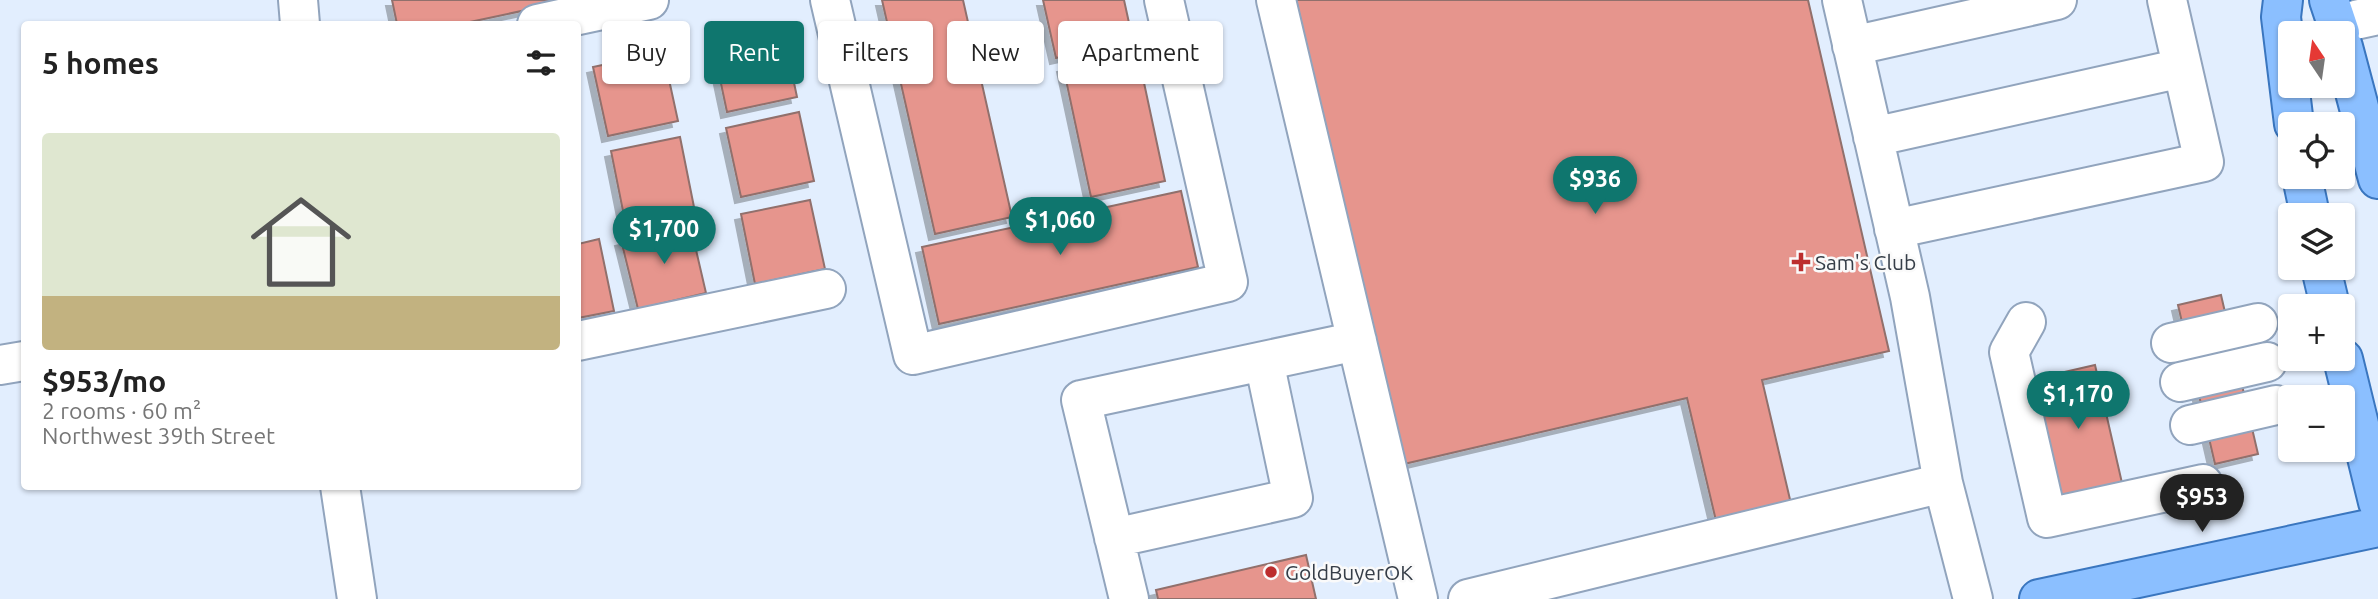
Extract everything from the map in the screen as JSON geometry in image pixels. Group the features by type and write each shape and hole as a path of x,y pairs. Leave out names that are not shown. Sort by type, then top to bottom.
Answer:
{"main road":[{"path":"2283,0 2281,17 2293,112"},
{"path":"2356,86 2373,140 2378,179"},
{"path":"2346,371 2378,502"},
{"path":"2039,599 2378,527"}],"street":[{"path":"298,0 300,21"},
{"path":"551,21 649,0"},
{"path":"830,0 913,355 1228,282 1164,0"},
{"path":"1276,0 1418,599"},
{"path":"1842,0 1910,297 1943,484 1973,599"},
{"path":"1852,46 2057,0"},
{"path":"1894,229 2204,162 2167,0"},
{"path":"2356,21 2378,15"},
{"path":"1873,137 2182,68"},
{"path":"581,340 826,289"},
{"path":"2026,322 2009,352 2047,519 2203,484"},
{"path":"2171,343 2258,323"},
{"path":"1129,599 1081,400 1357,341"},
{"path":"1114,538 1293,498 1264,360"},
{"path":"0,365 21,362"},
{"path":"2180,382 2267,362"},
{"path":"2190,425 2276,405"},
{"path":"1468,599 1943,484"},
{"path":"341,490 357,599"}],"building":[{"path":"392,0 573,0 475,21 396,21"},
{"path":"882,0 963,0 968,21 947,21 947,84 982,84 1012,217 935,234 901,84 933,84 933,21 887,21"},
{"path":"1043,0 1124,0 1129,21 1058,21 1056,58"},
{"name":"Sam's Club","path":"1296,0 1808,0 1889,351 1762,380 1792,508 1717,525 1687,398 1404,464"},
{"path":"602,65 602,84 670,84 678,121 608,136 593,67"},
{"path":"721,84 794,84 797,97 727,112"},
{"path":"1067,84 1144,84 1165,181 1091,197"},
{"path":"799,112 814,181 741,197 726,128"},
{"path":"680,137 694,207 625,221 611,151"},
{"path":"1181,191 1198,267 939,324 922,247"},
{"path":"810,200 825,269 755,284 741,214"},
{"path":"690,224 706,293 638,309 621,240"},
{"path":"599,239 614,311 581,317 581,243"},
{"path":"2221,295 2258,454 2215,464 2178,305"},
{"path":"2095,365 2122,483 2061,497 2034,379"},
{"name":"GoldBuyerOK","path":"1306,555 1316,599 1158,599 1156,590"}],"place":[{"name":"Sam's Club","path":"1801,262"},
{"name":"GoldBuyerOK","path":"1271,572"}]}
